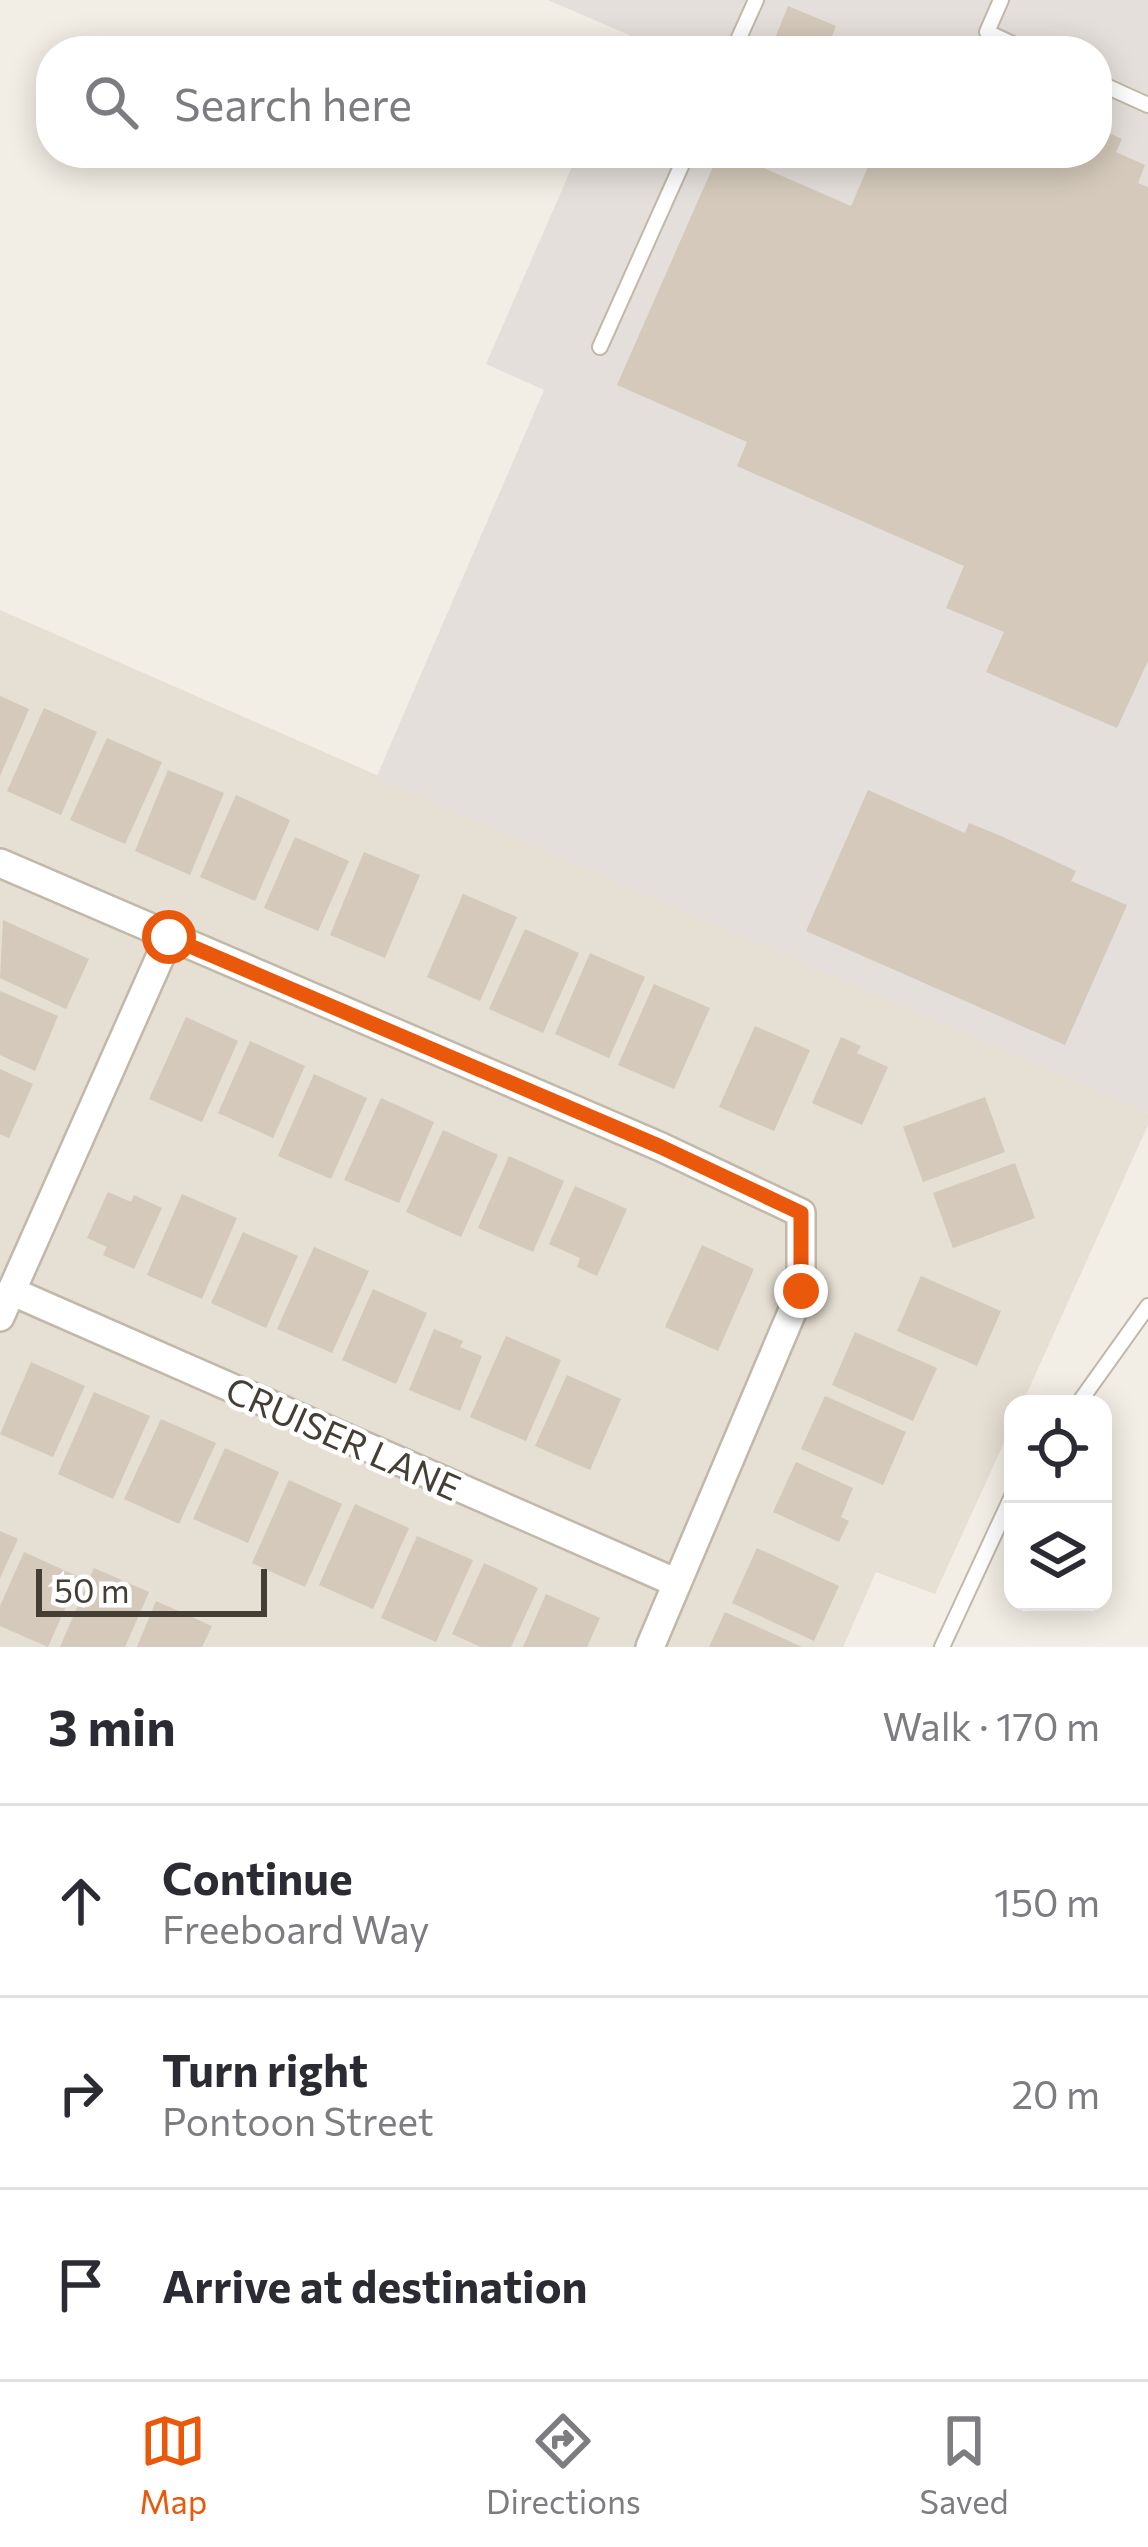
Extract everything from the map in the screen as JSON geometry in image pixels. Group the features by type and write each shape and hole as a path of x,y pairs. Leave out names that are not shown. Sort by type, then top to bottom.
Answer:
{"street":[{"path":"0,862 661,1147 801,1213 801,1291 650,1647"},
{"path":"6,1304 169,937"},
{"name":"CRUISER LANE","path":"6,1304 677,1583"}],"lane":[{"path":"740,36 756,0"},
{"path":"996,36 987,32 1001,0"},
{"path":"1112,89 1148,105"},
{"path":"600,347 680,168"},
{"path":"1084,1395 1148,1306"},
{"path":"942,1647 1009,1503"}],"shaded area":[{"path":"548,0 1148,0 1148,1113 376,778 544,390 486,364 571,168 1112,168 1112,36 629,35"},
{"path":"0,610 1148,1113 1148,1125 1026,1395 1004,1395 1004,1443 935,1594 876,1572 843,1647 0,1647"}],"building":[{"path":"788,6 836,26 832,36 776,36"},
{"path":"1112,135 1122,139 1116,152 1145,165 1138,183 1148,187 1148,661 1117,728 986,672 1004,632 946,608 964,566 737,466 747,442 617,385 712,168 764,168 851,206 867,168 1112,168"},
{"path":"0,696 29,709 0,776"},
{"path":"44,708 97,732 61,815 7,791"},
{"path":"107,738 162,762 125,844 70,820"},
{"path":"168,770 224,793 190,875 135,851"},
{"path":"868,790 965,833 969,823 1001,836 1076,871 1071,881 1127,905 1065,1045 806,931"},
{"path":"236,795 290,820 255,901 200,877"},
{"path":"295,837 349,861 318,931 264,908"},
{"path":"364,852 420,875 385,958 330,935"},
{"path":"463,894 517,917 480,1001 427,977"},
{"path":"3,920 89,959 66,1009 0,978"},
{"path":"525,929 579,953 543,1033 489,1009"},
{"path":"590,953 645,977 609,1058 555,1034"},
{"path":"654,984 710,1008 674,1089 618,1065"},
{"path":"0,991 58,1016 35,1071 0,1055"},
{"path":"186,1017 238,1041 202,1122 149,1099"},
{"path":"755,1026 810,1050 774,1131 719,1107"},
{"path":"841,1037 861,1046 857,1053 888,1067 862,1125 812,1103"},
{"path":"250,1041 305,1066 273,1138 218,1113"},
{"path":"0,1069 33,1084 9,1138 0,1134"},
{"path":"314,1074 367,1098 331,1179 278,1156"},
{"path":"985,1097 1005,1152 923,1182 903,1127"},
{"path":"381,1098 434,1122 399,1203 344,1180"},
{"path":"443,1130 498,1155 461,1237 406,1212"},
{"path":"509,1156 564,1181 533,1252 478,1228"},
{"path":"1015,1163 1035,1218 953,1248 933,1193"},
{"path":"575,1186 627,1209 597,1276 577,1267 580,1258 549,1244"},
{"path":"108,1192 131,1202 134,1195 162,1208 134,1269 103,1255 107,1247 87,1238"},
{"path":"182,1194 237,1218 202,1299 147,1275"},
{"path":"243,1232 298,1256 266,1328 211,1303"},
{"path":"702,1245 754,1269 718,1351 665,1327"},
{"path":"314,1247 369,1271 332,1353 277,1329"},
{"path":"921,1276 1001,1311 977,1366 897,1331"},
{"path":"373,1289 427,1313 396,1384 342,1360"},
{"path":"434,1329 463,1341 460,1347 482,1356 460,1411 409,1390"},
{"path":"855,1332 937,1368 913,1421 832,1385"},
{"path":"506,1336 561,1360 526,1441 470,1417"},
{"path":"31,1362 85,1386 53,1457 0,1434"},
{"path":"567,1375 621,1399 590,1470 535,1446"},
{"path":"94,1392 150,1416 113,1499 58,1474"},
{"path":"825,1396 906,1432 883,1485 801,1449"},
{"path":"161,1419 216,1443 179,1524 124,1499"},
{"path":"225,1448 279,1472 248,1543 193,1519"},
{"path":"796,1462 853,1488 841,1517 849,1521 839,1542 773,1512"},
{"path":"289,1480 342,1504 305,1587 252,1563"},
{"path":"355,1504 409,1528 373,1609 319,1585"},
{"path":"0,1531 18,1539 0,1578"},
{"path":"417,1536 473,1560 436,1642 381,1618"},
{"path":"757,1548 839,1586 814,1641 732,1603"},
{"path":"24,1552 79,1577 48,1647 0,1626 0,1606"},
{"path":"484,1563 538,1588 511,1647 481,1647 452,1634"},
{"path":"94,1568 149,1592 125,1647 60,1647"},
{"path":"546,1594 600,1618 587,1647 523,1647"},
{"path":"156,1601 212,1626 202,1647 137,1647"},
{"path":"725,1612 802,1647 709,1647"}],"route":[{"path":"169,937 661,1147 801,1213 801,1291"}]}
